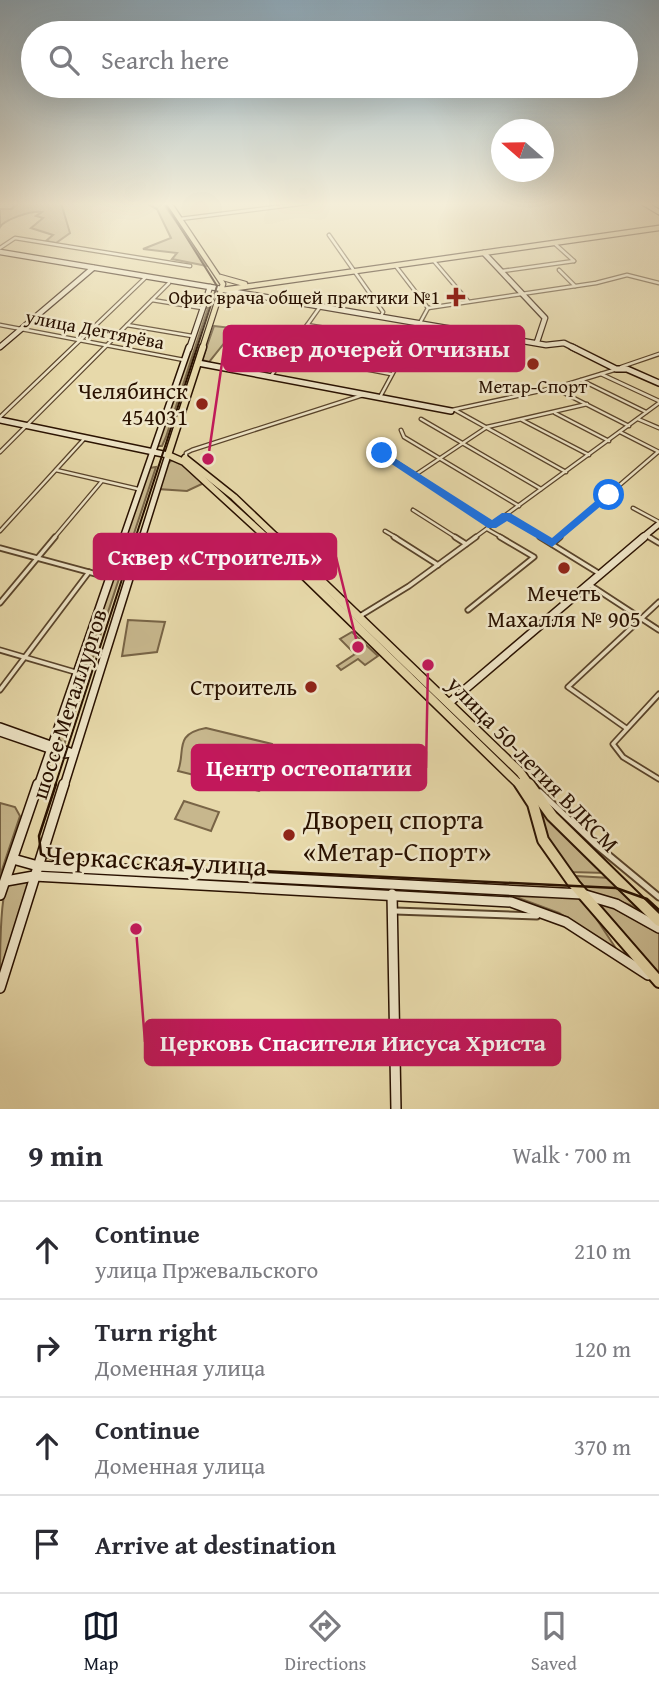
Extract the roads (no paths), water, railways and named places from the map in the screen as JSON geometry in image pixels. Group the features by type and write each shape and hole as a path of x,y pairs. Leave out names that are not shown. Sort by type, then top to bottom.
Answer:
{"main road":[{"path":"16,255 170,282"},
{"name":"шоссе Металлургов","path":"0,988 168,455 223,290 220,277 205,255"},
{"path":"223,290 471,255"},
{"path":"486,255 545,318 538,341"},
{"path":"92,268 467,329 548,345 564,343 659,383"},
{"path":"0,347 92,268"},
{"path":"220,277 240,283 261,283"},
{"path":"261,283 263,296"},
{"name":"шоссе Металлургов","path":"0,895 107,577 209,288"},
{"path":"198,363 452,410"},
{"path":"0,418 168,455"},
{"name":"улица 50-летия ВЛКСМ","path":"168,455 188,459 234,497 445,706 527,780 552,816 659,921"},
{"name":"улица 50-летия ВЛКСМ","path":"168,455 184,462 208,482 355,618"},
{"path":"445,706 659,523"},
{"name":"улица 50-летия ВЛКСМ","path":"445,706 528,796 543,840 582,894 659,982"},
{"path":"0,727 51,747"},
{"path":"0,732 74,753"},
{"name":"Черкасская улица","path":"13,859 38,866 392,890 511,902 557,916 659,982"},
{"name":"Черкасская улица","path":"6,881 34,876 392,890 582,894 617,904 659,928"},
{"path":"392,890 396,1109"}],"street":[{"path":"120,255 190,266"},
{"path":"342,255 382,315"},
{"path":"502,271 573,261 566,255"},
{"path":"433,260 469,302"},
{"path":"395,265 428,308"},
{"path":"559,270 575,286"},
{"path":"428,308 596,283 611,275 629,274 659,283"},
{"path":"0,418 145,278"},
{"path":"0,452 170,282"},
{"path":"152,300 202,308"},
{"path":"271,376 321,305"},
{"path":"380,397 428,308"},
{"name":"улица Дегтярёва","path":"0,324 184,360"},
{"path":"127,325 192,336"},
{"path":"307,325 410,342"},
{"path":"287,354 392,374"},
{"path":"452,410 558,387 659,354"},
{"path":"355,618 438,565 659,403 601,374"},
{"path":"581,380 646,412"},
{"path":"558,387 564,393"},
{"path":"550,389 564,393 629,426"},
{"path":"188,459 185,454 188,451 365,394"},
{"path":"415,475 487,427 586,404"},
{"path":"452,410 566,472"},
{"path":"554,412 609,441"},
{"path":"421,419 541,489"},
{"path":"520,419 589,455"},
{"path":"638,419 659,428"},
{"path":"401,430 404,437 519,506"},
{"path":"552,544 658,452 620,432"},
{"path":"0,531 85,438"},
{"path":"382,453 492,525"},
{"path":"55,470 138,489"},
{"path":"0,603 102,481"},
{"path":"633,508 659,523"},
{"path":"413,510 466,544"},
{"path":"506,516 600,574"},
{"path":"468,610 534,557 487,529"},
{"path":"385,531 438,565"},
{"path":"646,536 659,543"},
{"path":"0,548 107,577"},
{"path":"0,690 89,572"},
{"path":"589,583 659,629"},
{"path":"626,728 568,687 659,602"},
{"path":"0,650 75,672"},
{"path":"658,697 615,739 614,748 633,764 659,779"},
{"path":"527,780 595,844 659,897"},
{"path":"393,911 557,916"}],"tram line":[{"path":"55,786 217,286 197,255"},
{"path":"56,784 39,836 41,854 56,861 616,888 647,899 659,910"}],"place":[{"name":"Офис врача общей практики №1","path":"456,297"},
{"name":"Метар-Спорт","path":"533,364"},
{"name":"Челябинск 454031","path":"202,404"},
{"name":"Сквер дочерей Отчизны","path":"208,459"},
{"name":"Мечеть Махалля № 905","path":"564,568"},
{"name":"Сквер «Cтроитель»","path":"358,647"},
{"name":"Центр остеопатии","path":"428,665"},
{"name":"Cтроитель","path":"311,687"},
{"name":"Дворец спорта «Метар-Спорт»","path":"289,835"},
{"name":"Церковь Спасителя Иисуса Христа","path":"136,929"}]}
